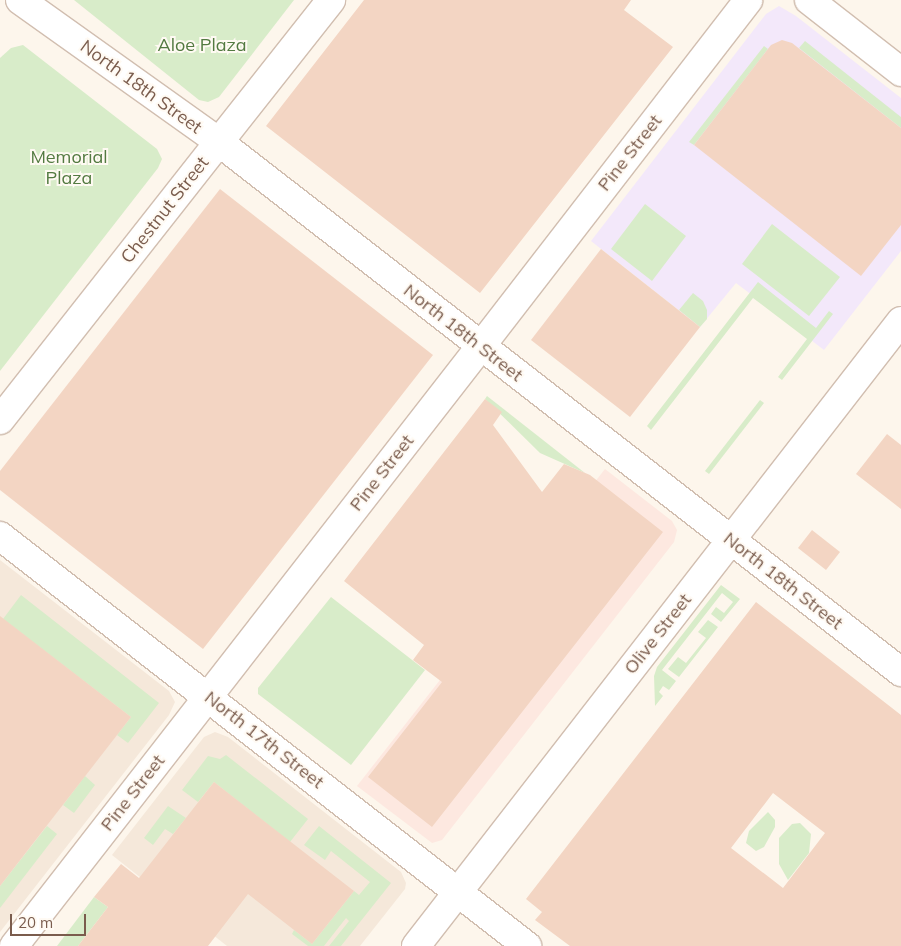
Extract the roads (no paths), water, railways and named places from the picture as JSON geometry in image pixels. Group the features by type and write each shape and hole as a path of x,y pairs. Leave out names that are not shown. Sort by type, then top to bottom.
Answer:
{"street":[{"name":"North 18th Street","path":"20,0 219,142 901,672"},
{"name":"Chestnut Street","path":"0,420 331,0"},
{"name":"Pine Street","path":"14,946 748,0"},
{"path":"809,0 901,72"},
{"name":"Olive Street","path":"416,946 901,321"},
{"name":"North 17th Street","path":"0,536 527,946"}],"park label":[{"name":"Aloe Plaza","path":"202,45"},
{"name":"Memorial Plaza","path":"69,168"}]}
